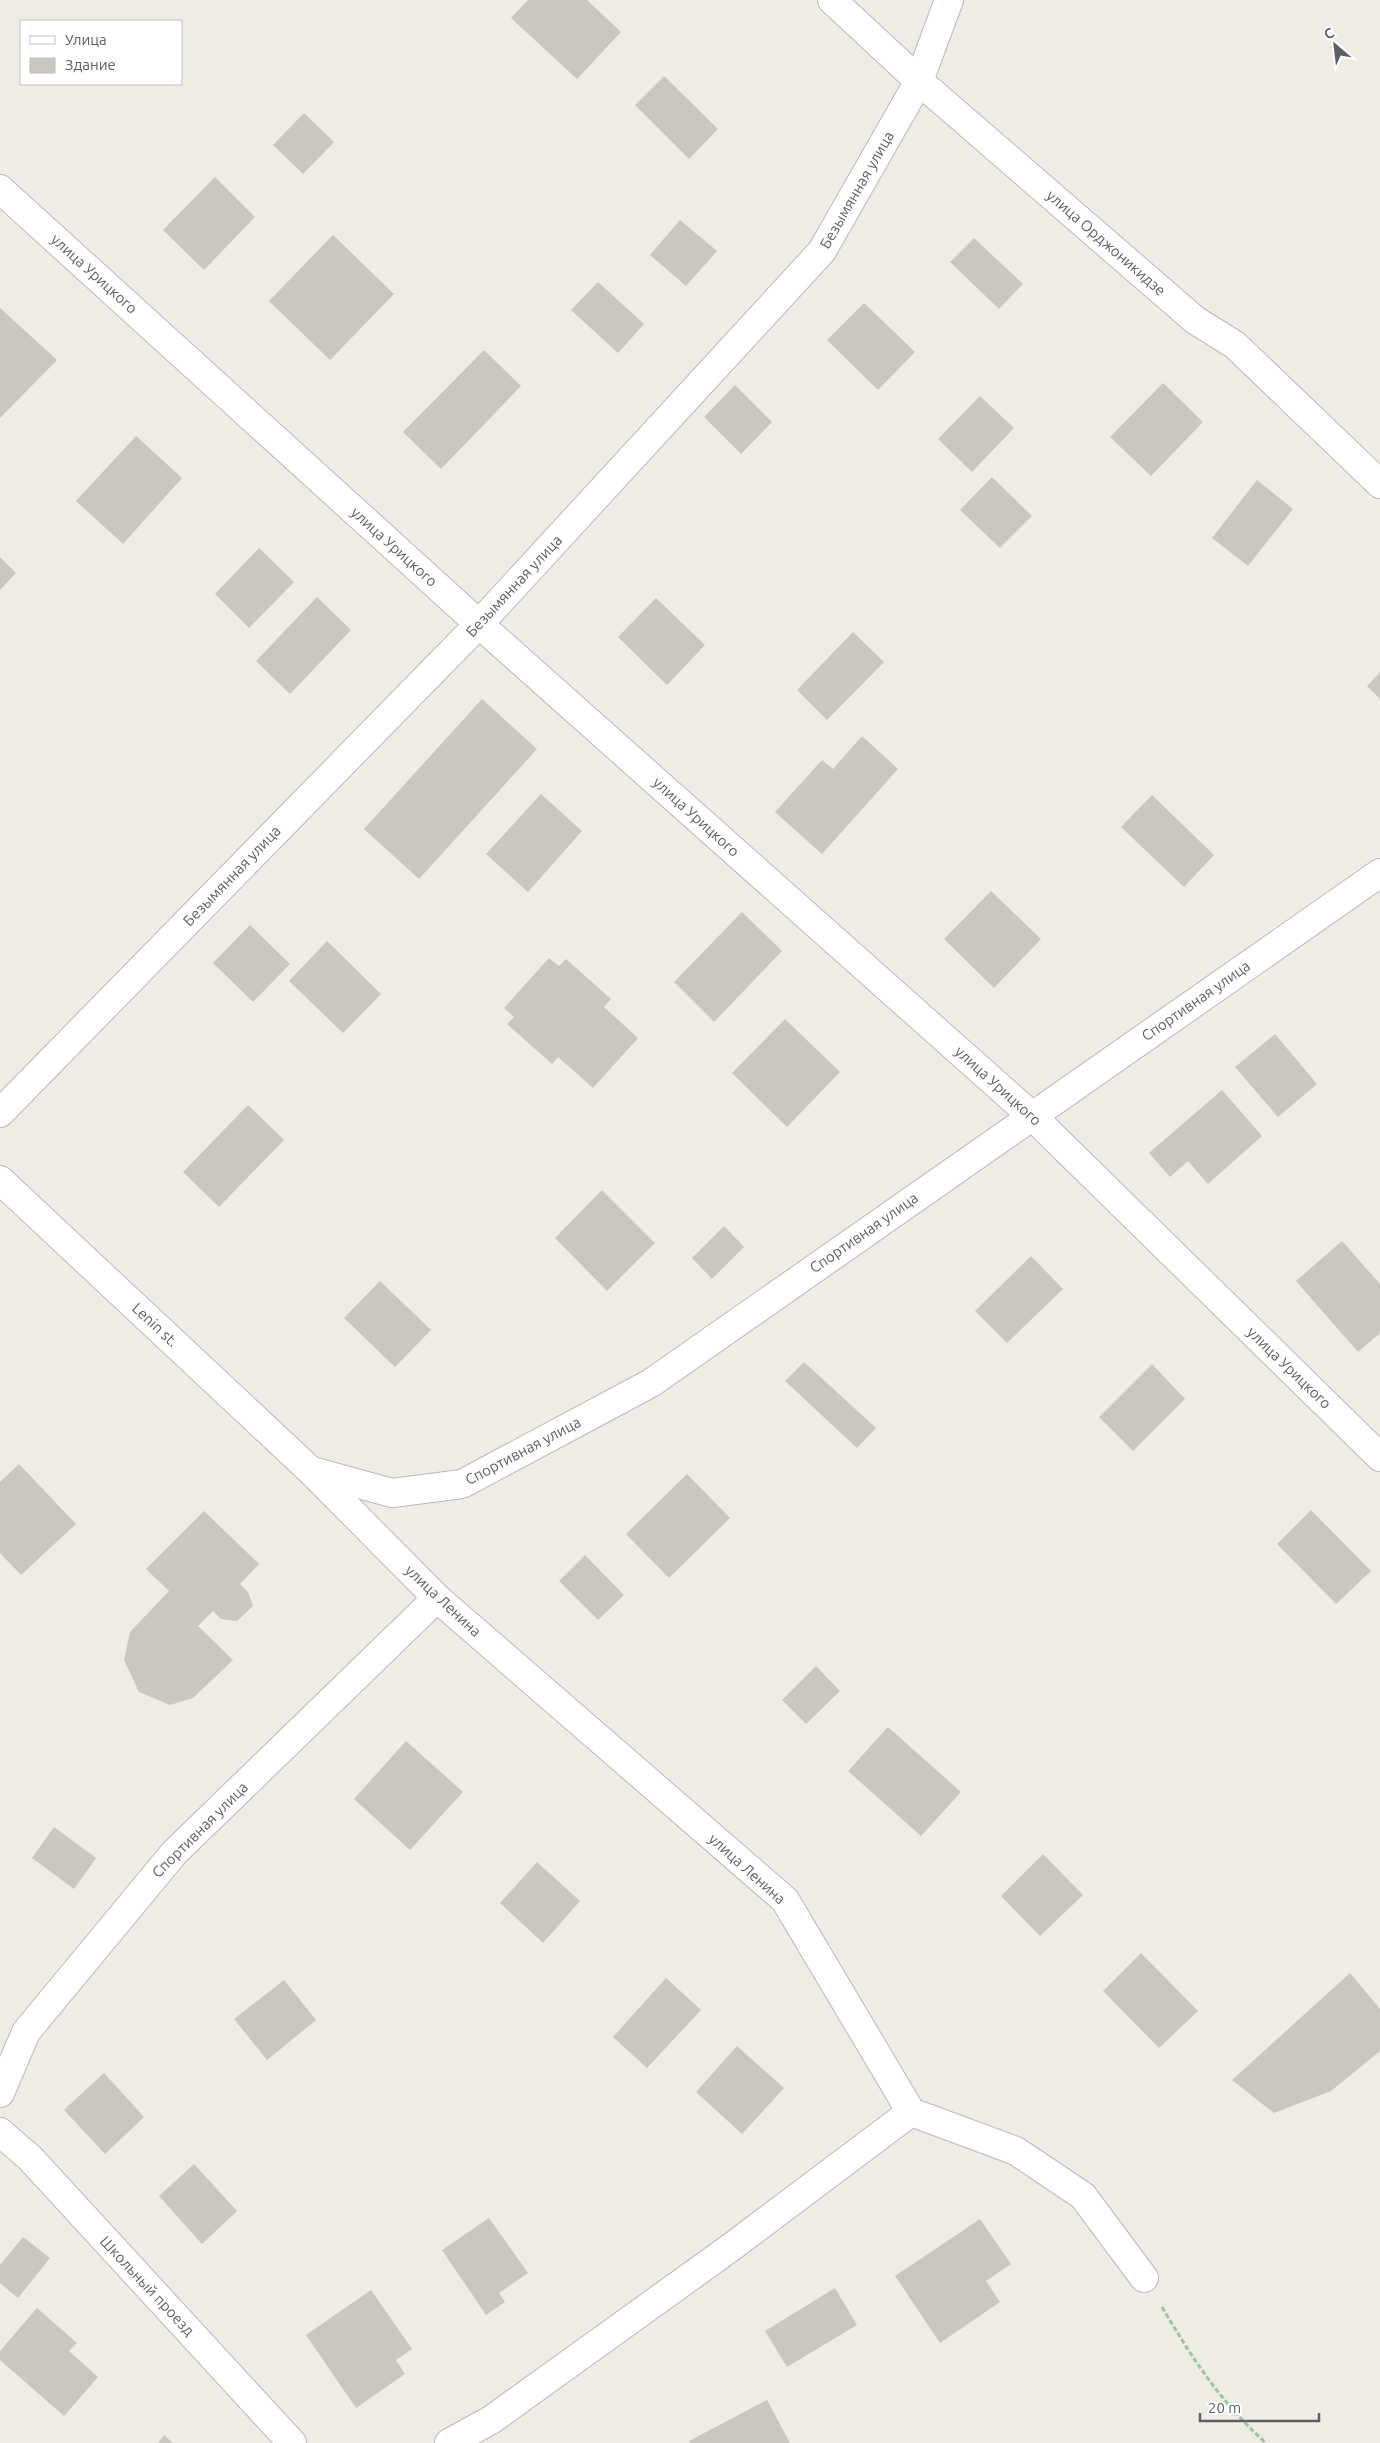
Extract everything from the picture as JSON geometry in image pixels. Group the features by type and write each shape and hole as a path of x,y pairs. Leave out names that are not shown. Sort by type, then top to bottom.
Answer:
{"street":[{"name":"улица Орджоникидзе","path":"832,0 919,81 1195,320 1235,345 1380,484"},
{"name":"Безымянная улица","path":"0,1113 479,624 822,251 919,81 949,0"},
{"name":"улица Урицкого","path":"0,189 479,624 1032,1116 1380,1457"},
{"name":"Спортивная улица","path":"311,1471 392,1493 462,1484 650,1383 1380,873"},
{"name":"Lenin st.","path":"0,1180 311,1471"},
{"name":"улица Ленина","path":"311,1471 437,1598 785,1900 911,2112"},
{"name":"Спортивная улица","path":"0,2093 26,2032 174,1853 437,1598"},
{"path":"449,2443 491,2420 698,2271 911,2112 1016,2151 1083,2196 1144,2278"},
{"name":"Школьный проезд","path":"0,2132 30,2158 292,2443"}],"path":[{"path":"1144,2278 1200,2370 1251,2430 1266,2443"}],"building":[{"path":"528,0 587,0 621,32 577,79 511,18"},
{"path":"664,76 718,129 689,159 635,105"},
{"path":"304,113 334,142 303,174 273,145"},
{"path":"215,177 255,217 204,270 163,230"},
{"path":"680,220 717,251 686,286 650,255"},
{"path":"333,235 394,294 330,360 269,301"},
{"path":"974,238 1023,284 999,309 950,262"},
{"path":"598,282 644,324 618,353 571,310"},
{"path":"864,303 915,352 878,390 827,340"},
{"path":"0,308 57,360 0,418"},
{"path":"484,350 521,386 441,469 403,432"},
{"path":"1163,383 1203,422 1151,476 1110,437"},
{"path":"735,385 772,422 741,454 704,417"},
{"path":"980,396 1014,428 972,472 938,439"},
{"path":"136,436 182,478 123,544 76,501"},
{"path":"992,477 1032,516 1000,548 960,510"},
{"path":"1257,480 1293,509 1248,566 1212,538"},
{"path":"259,548 294,582 249,628 215,594"},
{"path":"0,557 16,573 0,590"},
{"path":"317,597 351,630 290,694 256,661"},
{"path":"656,598 705,645 667,685 618,637"},
{"path":"853,632 884,662 827,720 797,690"},
{"path":"1380,672 1380,699 1367,686"},
{"path":"482,699 537,749 419,879 364,829"},
{"path":"862,736 898,769 822,854 775,812 822,760 833,769"},
{"path":"541,794 582,831 528,892 486,854"},
{"path":"1152,795 1214,855 1184,887 1121,827"},
{"path":"991,891 1041,939 994,988 944,939"},
{"path":"742,912 782,951 714,1022 674,982"},
{"path":"250,925 290,964 253,1002 213,963"},
{"path":"327,941 381,994 343,1033 289,981"},
{"path":"549,958 559,966 566,959 611,999 604,1007 638,1038 593,1088 558,1057 552,1064 507,1024 514,1017 504,1008"},
{"path":"785,1019 840,1072 787,1127 732,1073"},
{"path":"1275,1034 1317,1084 1278,1117 1235,1067"},
{"path":"1222,1090 1262,1136 1208,1184 1188,1161 1170,1177 1149,1153"},
{"path":"248,1105 284,1140 219,1207 183,1172"},
{"path":"602,1190 655,1243 607,1291 555,1238"},
{"path":"724,1226 744,1247 712,1279 692,1258"},
{"path":"1342,1241 1380,1284 1380,1333 1358,1352 1296,1281"},
{"path":"1031,1256 1063,1289 1007,1343 975,1311"},
{"path":"380,1281 431,1330 395,1367 344,1318"},
{"path":"804,1362 876,1428 857,1448 785,1381"},
{"path":"1152,1364 1185,1399 1133,1451 1099,1417"},
{"path":"19,1464 76,1524 21,1575 0,1553 0,1482"},
{"path":"687,1474 730,1518 669,1578 626,1534"},
{"path":"1311,1510 1371,1571 1336,1604 1277,1544"},
{"path":"204,1511 259,1564 240,1584 248,1592 253,1606 237,1621 221,1619 213,1611 198,1626 233,1660 193,1698 170,1705 139,1692 124,1660 130,1632 169,1591 146,1569"},
{"path":"585,1555 624,1595 598,1620 559,1581"},
{"path":"816,1666 840,1691 806,1724 782,1700"},
{"path":"888,1727 961,1792 921,1836 848,1771"},
{"path":"406,1741 463,1792 410,1850 354,1799"},
{"path":"54,1827 96,1858 74,1889 32,1858"},
{"path":"1043,1854 1083,1895 1040,1936 1001,1896"},
{"path":"537,1862 580,1901 543,1943 500,1903"},
{"path":"1141,1953 1198,2011 1159,2048 1103,1991"},
{"path":"1350,1973 1380,2009 1380,2051 1331,2091 1274,2113 1232,2080"},
{"path":"666,1978 701,2010 647,2068 613,2037"},
{"path":"284,1980 316,2020 267,2060 234,2019"},
{"path":"737,2046 784,2088 742,2134 696,2092"},
{"path":"104,2073 144,2117 105,2154 64,2110"},
{"path":"194,2164 237,2211 202,2244 159,2196"},
{"path":"489,2218 528,2273 499,2293 505,2302 486,2315 442,2250"},
{"path":"980,2219 1011,2264 986,2281 1000,2302 940,2343 895,2276"},
{"path":"23,2237 50,2258 18,2298 0,2283 0,2265"},
{"path":"835,2288 857,2325 787,2367 765,2331"},
{"path":"371,2290 412,2349 396,2360 405,2374 356,2408 306,2335"},
{"path":"37,2308 77,2343 69,2351 98,2377 64,2416 0,2360 0,2351"},
{"path":"767,2400 790,2443 690,2443 689,2441"},
{"path":"164,2435 173,2443 158,2443"}]}
